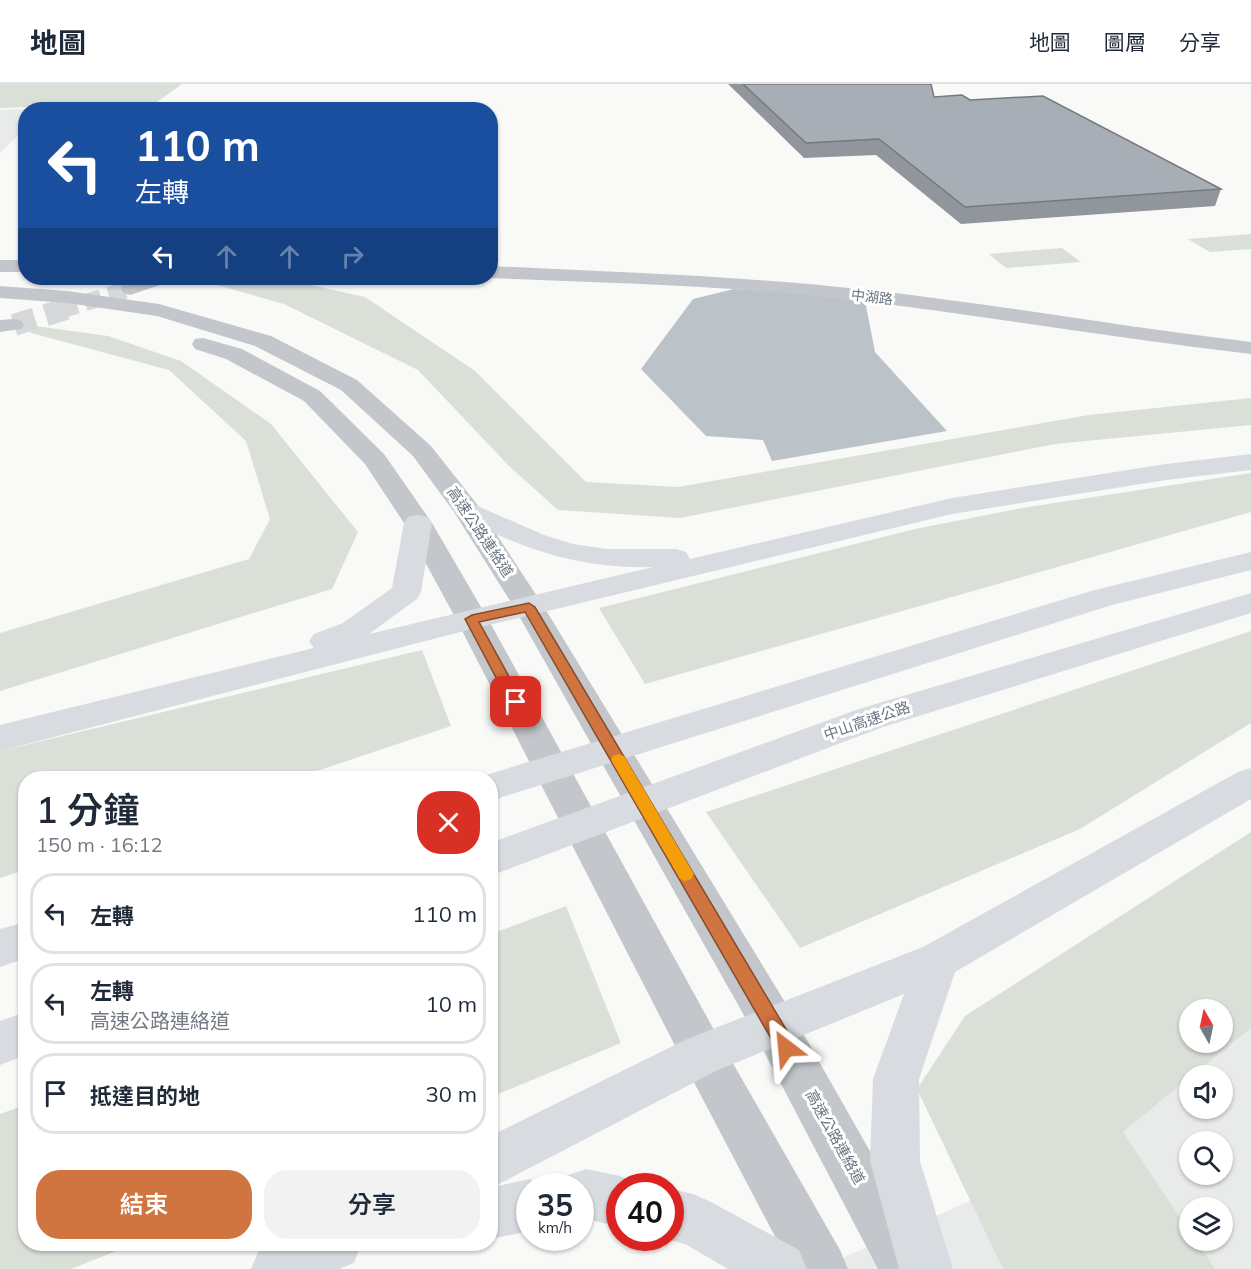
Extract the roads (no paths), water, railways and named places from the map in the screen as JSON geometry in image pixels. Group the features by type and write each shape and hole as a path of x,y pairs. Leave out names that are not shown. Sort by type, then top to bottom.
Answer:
{"highway":[{"path":"0,738 472,619 952,506 1166,472 1251,462"},
{"path":"466,509 523,538 563,551 606,558 729,558"},
{"path":"206,685 354,630 406,592 418,523"},
{"path":"498,785 1102,598 1251,561"},
{"name":"中山高速公路","path":"498,857 871,718 1251,603"},
{"path":"498,1159 703,1054 775,1028 938,960 1251,782"},
{"path":"0,948 18,942"},
{"path":"926,1269 896,1161 896,1079 938,960"},
{"path":"0,1043 18,1036"},
{"path":"498,1211 516,1208"},
{"path":"684,1218 693,1220 780,1269"},
{"path":"278,1269 320,1251"}],"street":[{"path":"0,266 18,266"},
{"name":"中湖路","path":"498,272 697,281 868,296 1140,335 1251,348"},
{"path":"130,289 142,285"},
{"name":"高速公路連絡道","path":"0,292 67,297 159,310 263,341 349,385 422,450 466,509 529,607 775,1028 907,1269"},
{"path":"5,319 132,321 234,354 312,396 375,459 418,523 472,619 703,1054 822,1269"}],"tunnel":[{"path":"61,310 130,289"},
{"path":"14,325 66,309"}]}
